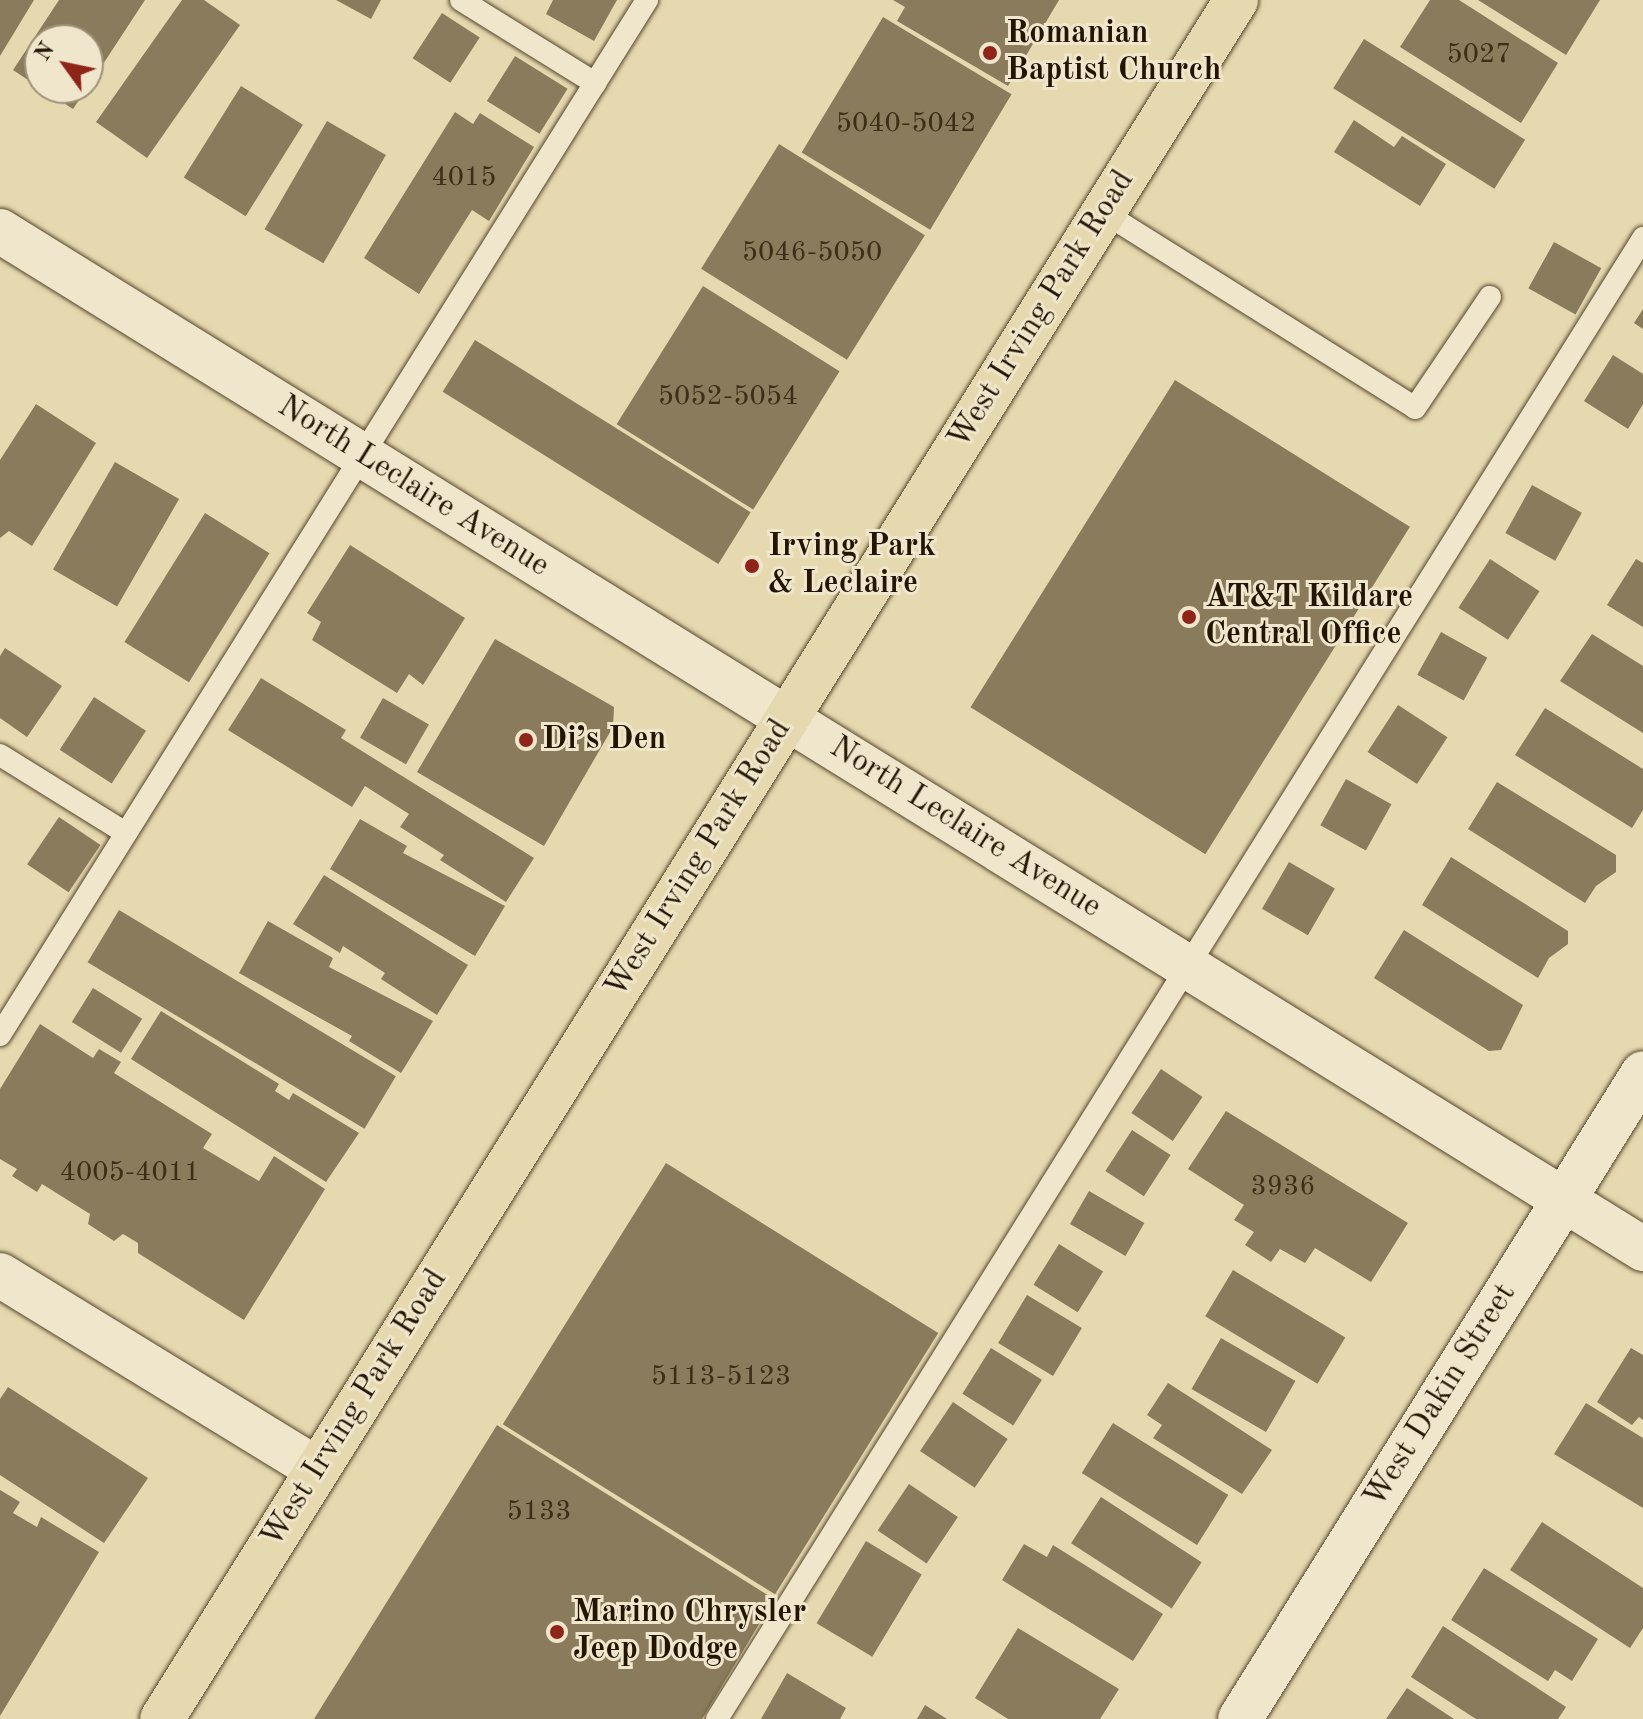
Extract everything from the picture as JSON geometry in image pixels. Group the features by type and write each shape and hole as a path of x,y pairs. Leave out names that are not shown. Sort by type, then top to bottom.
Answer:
{"main road":[{"name":"West Irving Park Road","path":"162,1719 1236,0"}],"street":[{"name":"North Leclaire Avenue","path":"0,231 1643,1249"},
{"name":"West Dakin Street","path":"1240,1719 1643,1073"},
{"path":"0,1275 317,1469"}],"lane":[{"path":"461,0 595,83"},
{"path":"0,1035 647,0"},
{"path":"1103,212 1415,408 1490,297"},
{"path":"717,1719 1643,238"},
{"path":"0,755 126,833"}],"building":[{"path":"0,0 34,0 0,56"},
{"path":"59,0 145,0 104,63 104,24 43,24"},
{"path":"182,0 204,0 240,25 147,158 96,122"},
{"path":"336,0 381,0 371,19"},
{"path":"553,0 617,0 594,41 546,14"},
{"name":"Romanian Baptist Church","path":"893,0 1059,0 1008,86 897,21 905,7"},
{"path":"1430,0 1459,0 1558,63 1521,123 1400,47"},
{"path":"1478,0 1600,0 1566,55"},
{"path":"442,13 480,38 450,83 413,58"},
{"path":"883,17 1012,94 930,230 802,152"},
{"path":"1364,39 1525,140 1494,189 1333,88"},
{"path":"24,53 24,77 13,70"},
{"path":"515,56 568,89 539,134 487,101"},
{"path":"241,86 303,125 246,216 184,178"},
{"path":"455,112 473,124 480,113 534,147 489,221 472,210 419,294 364,258"},
{"path":"1354,120 1394,147 1402,136 1446,164 1420,206 1334,152"},
{"path":"327,121 386,155 323,263 264,229"},
{"path":"779,144 925,235 847,360 701,269"},
{"path":"1554,242 1601,268 1576,315 1528,288"},
{"path":"703,286 840,371 753,510 617,424"},
{"path":"1643,309 1643,329 1634,323"},
{"path":"475,340 751,512 718,564 443,392"},
{"path":"1613,355 1643,374 1643,404 1628,429 1584,401"},
{"name":"AT&T Kildare Central Office","path":"1175,380 1410,527 1205,854 970,707"},
{"path":"36,404 96,443 32,546 9,531 0,538 0,460"},
{"path":"115,462 179,499 117,606 53,569"},
{"path":"1532,485 1582,513 1555,561 1505,533"},
{"path":"205,513 269,553 189,682 124,642"},
{"path":"350,545 465,618 423,685 409,674 397,693 312,640 321,622 307,613"},
{"path":"1490,559 1539,591 1508,640 1458,608"},
{"path":"1636,559 1643,563 1643,627 1607,605"},
{"path":"1441,632 1487,658 1464,701 1417,675"},
{"path":"1592,634 1643,666 1643,733 1560,681"},
{"path":"495,639 614,707 613,727 544,846 417,772"},
{"path":"5,648 62,686 27,737 0,718 0,656"},
{"path":"261,678 346,730 341,738 534,858 506,902 440,860 444,855 400,827 409,814 365,786 352,807 228,730"},
{"path":"94,697 146,731 112,784 60,750"},
{"path":"383,698 429,724 406,764 360,738"},
{"path":"1398,705 1447,737 1417,784 1368,752"},
{"path":"1545,708 1643,769 1643,810 1632,828 1515,755"},
{"path":"1346,779 1391,804 1366,851 1320,825"},
{"path":"1497,782 1616,855 1616,872 1596,886 1585,903 1468,829"},
{"path":"59,817 100,845 69,892 27,864"},
{"path":"360,819 407,846 403,853 505,906 475,956 330,869"},
{"path":"1451,857 1568,931 1568,944 1549,958 1538,978 1422,905"},
{"path":"1289,862 1335,888 1308,935 1262,909"},
{"path":"324,875 468,965 437,1015 381,979 385,973 343,946 340,953 293,924"},
{"path":"119,910 396,1076 364,1129 88,962"},
{"path":"268,921 333,958 329,967 433,1021 401,1073 349,1041 352,1036 239,973"},
{"path":"1404,930 1523,1005 1501,1050 1489,1051 1374,978"},
{"path":"93,988 142,1019 121,1053 72,1022"},
{"path":"161,1011 279,1084 275,1091 289,1100 293,1093 359,1133 326,1182 131,1059"},
{"path":"40,1024 93,1058 99,1049 121,1062 114,1073 212,1134 203,1148 259,1181 274,1156 325,1189 244,1320 138,1253 138,1243 123,1234 114,1241 88,1224 90,1214 42,1184 37,1192 12,1176 17,1169 0,1159 0,1089"},
{"path":"1161,1069 1202,1097 1173,1141 1131,1113"},
{"path":"1226,1111 1408,1223 1371,1282 1315,1248 1305,1263 1280,1249 1271,1262 1245,1245 1254,1232 1234,1220 1244,1205 1188,1169"},
{"path":"1132,1130 1171,1155 1144,1196 1105,1171"},
{"path":"666,1163 938,1333 775,1594 503,1424"},
{"path":"1089,1191 1144,1223 1125,1256 1070,1224"},
{"path":"1059,1244 1103,1272 1078,1312 1034,1285"},
{"path":"1233,1270 1345,1337 1317,1384 1205,1316"},
{"path":"1027,1295 1082,1328 1053,1376 998,1343"},
{"path":"1221,1338 1295,1381 1266,1432 1192,1389"},
{"path":"991,1348 1042,1380 1013,1426 962,1394"},
{"path":"1631,1348 1643,1355 1643,1420 1639,1417 1632,1425 1597,1402"},
{"path":"1168,1383 1272,1450 1242,1494 1153,1438 1162,1425 1147,1415"},
{"path":"8,1387 148,1478 104,1543 0,1475 0,1399"},
{"path":"953,1402 1008,1439 975,1488 920,1451"},
{"path":"1586,1403 1643,1438 1643,1508 1554,1454"},
{"path":"1113,1423 1228,1495 1197,1545 1082,1473"},
{"path":"497,1425 774,1599 702,1719 314,1719"},
{"path":"909,1484 958,1517 927,1563 878,1530"},
{"path":"0,1490 20,1502 13,1513 37,1527 41,1517 99,1552 0,1716"},
{"path":"1101,1497 1202,1562 1172,1608 1071,1543"},
{"path":"1542,1522 1643,1588 1643,1628 1630,1648 1510,1570"},
{"path":"866,1541 922,1574 872,1657 817,1623"},
{"path":"1024,1544 1047,1557 1053,1545 1163,1614 1133,1661 1002,1580"},
{"path":"1484,1568 1598,1639 1572,1681 1555,1670 1548,1681 1451,1620"},
{"path":"1443,1626 1566,1707 1558,1719 1476,1719 1411,1677"},
{"path":"1018,1628 1119,1689 1100,1719 1008,1719 975,1698"},
{"path":"787,1673 846,1708 840,1719 761,1719"},
{"path":"1407,1688 1454,1719 1386,1719"},
{"path":"925,1705 947,1719 917,1719"}],"place":[{"name":"Romanian Baptist Church","path":"990,53"},
{"name":"Irving Park & Leclaire","path":"752,566"},
{"name":"AT&T Kildare Central Office","path":"1189,617"},
{"name":"Di’s Den","path":"526,740"},
{"name":"Marino Chrysler Jeep Dodge","path":"557,1632"}]}
